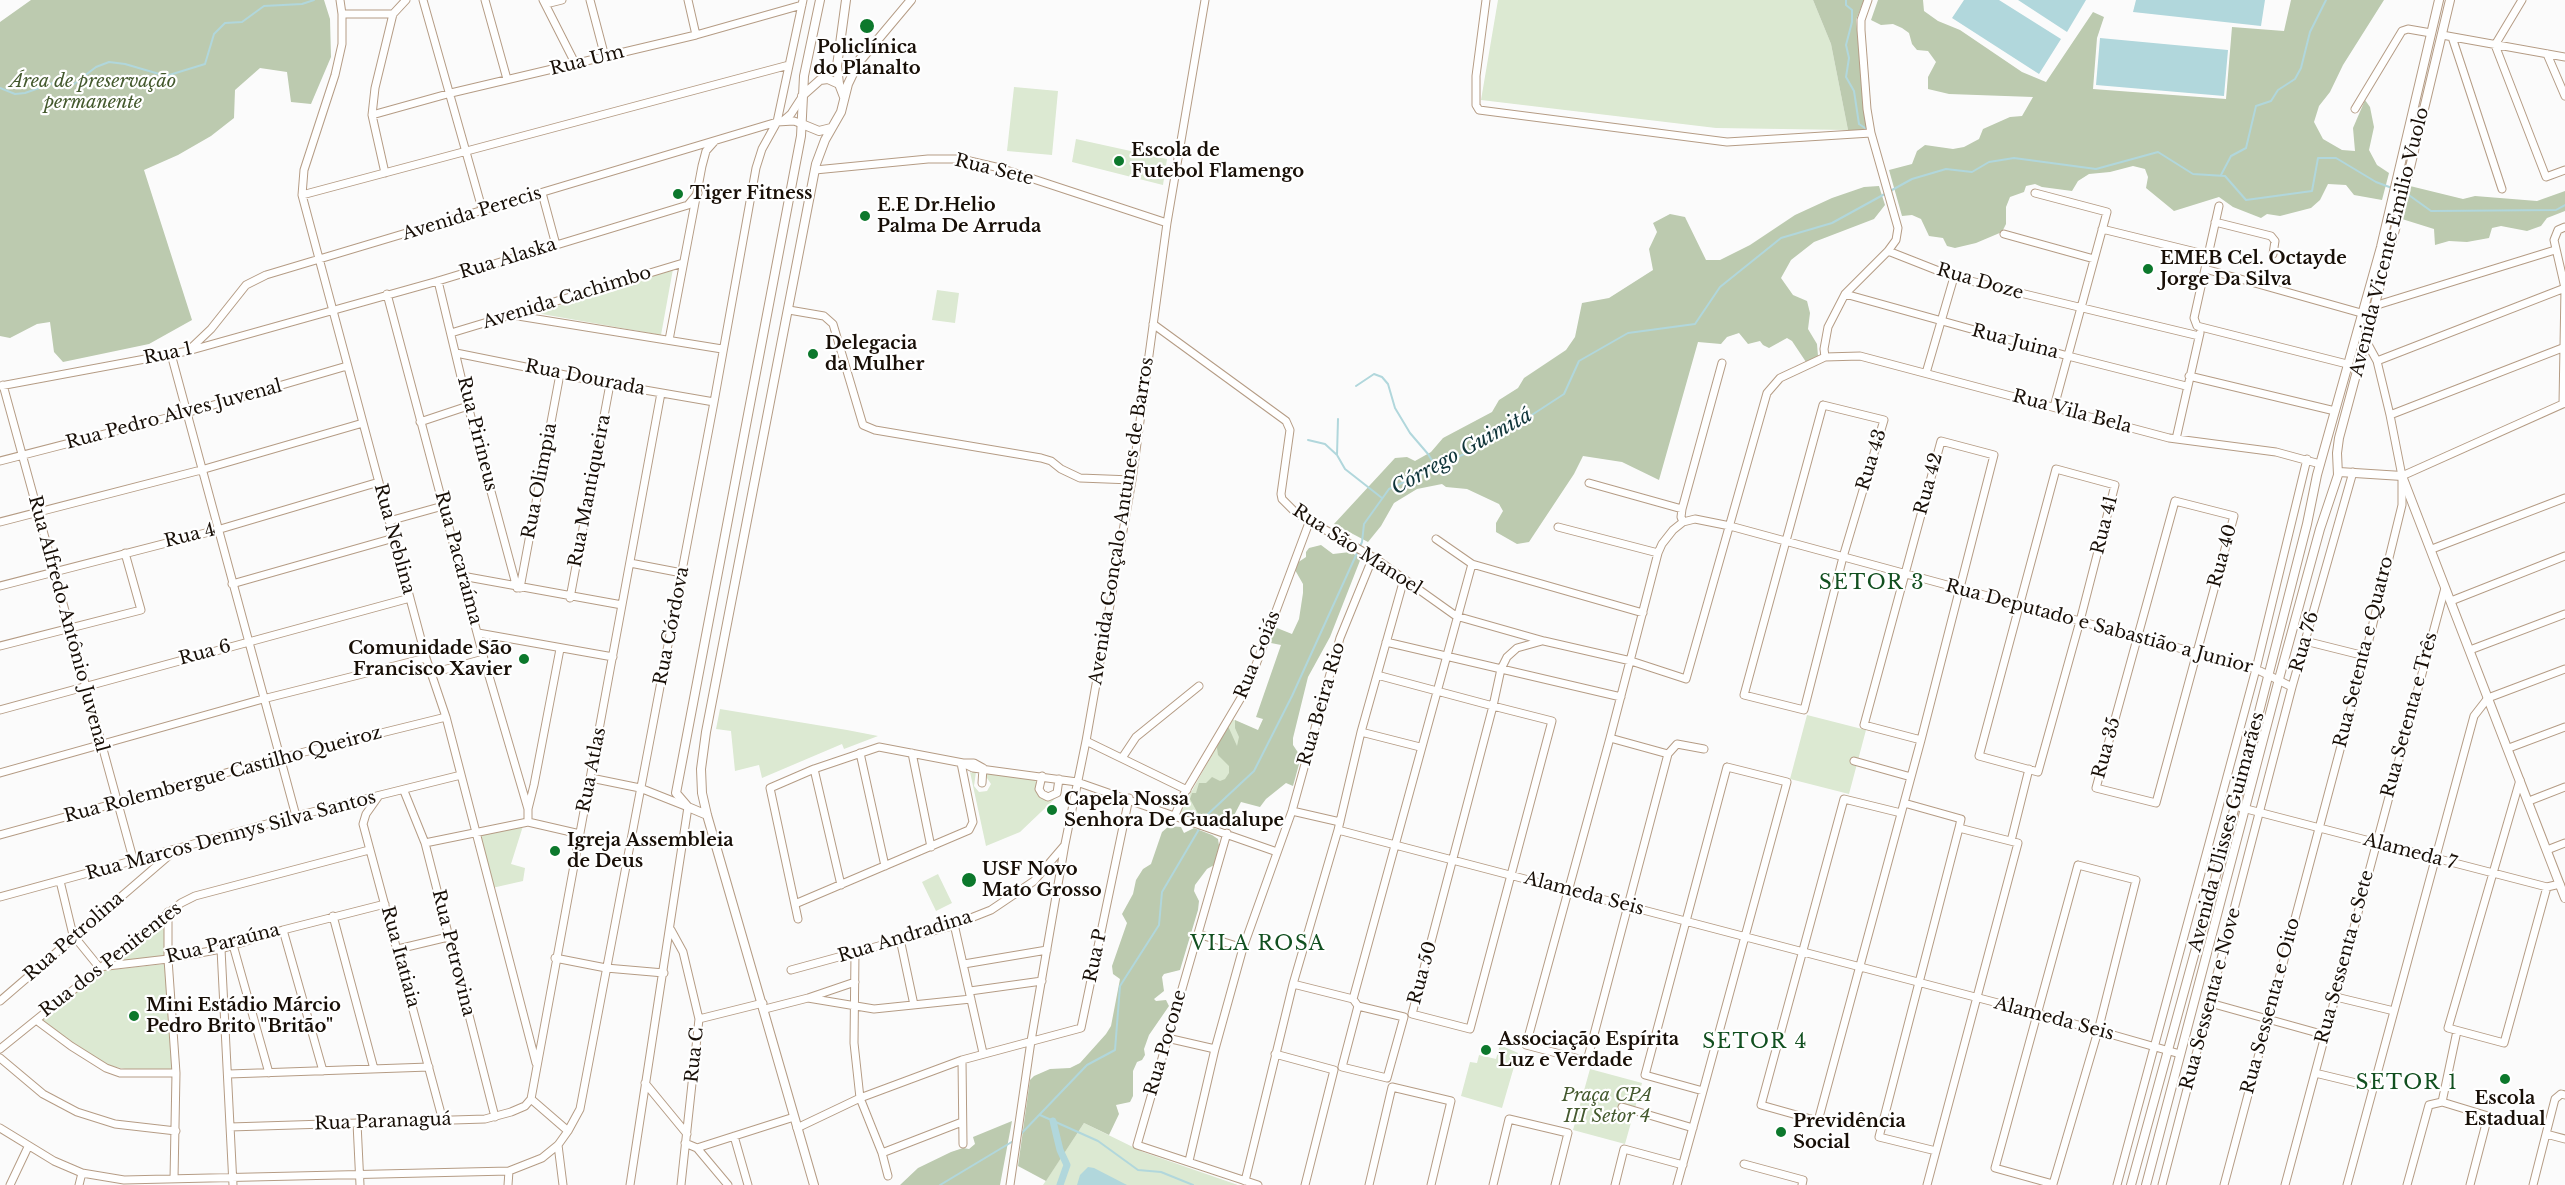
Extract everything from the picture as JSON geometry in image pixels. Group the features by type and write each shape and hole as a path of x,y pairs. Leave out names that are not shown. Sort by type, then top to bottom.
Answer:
{"main road":[{"path":"707,815 688,807 676,793 802,124 804,76 820,0"},
{"path":"844,98 839,84 838,57 846,0"},
{"path":"839,84 911,0"},
{"name":"Avenida Vicente Emilio Vuolo","path":"2335,484 2339,438 2374,306 2396,204 2399,171 2439,0"},
{"name":"Avenida Vicente Emilio Vuolo","path":"2316,478 2361,313 2408,174 2450,0"},
{"path":"814,1185 707,815 702,793 702,755 815,170 822,147 842,110 844,98 860,59"},
{"path":"802,97 820,80 828,79 839,84"},
{"path":"802,124 819,131 832,128"},
{"path":"2320,464 2353,472 2402,476 2509,748 2565,898"},
{"path":"2316,478 2325,484 2335,484"},
{"name":"Avenida Ulisses Guimarães","path":"2131,1185 2235,806 2307,524 2316,478"},
{"name":"Avenida Ulisses Guimarães","path":"2146,1185 2279,679 2335,484"},
{"path":"688,807 696,802 702,793"}],"street":[{"name":"Rua Neblina","path":"340,0 342,44 335,75 304,170 302,195 426,658 447,717 536,1063"},
{"path":"385,173 372,115 375,88 393,14 406,0"},
{"path":"423,0 483,212"},
{"path":"485,0 507,79"},
{"path":"562,0 544,2 576,64"},
{"path":"590,0 605,57"},
{"path":"688,0 696,35"},
{"name":"Avenida Gonçalo Antunes de Barros","path":"1010,1185 1016,1157 1031,1041 1065,844 1086,741 1132,480 1167,223 1205,0"},
{"path":"1486,0 1475,86 1476,105 1479,110 1727,142 1870,133"},
{"path":"1730,526 1767,393 1780,378 1826,357 1824,350 1828,327 1845,294 1896,240 1898,228 1893,205 1870,133 1861,30 1861,20 1868,0"},
{"path":"2495,45 2522,0"},
{"path":"780,121 802,2"},
{"name":"Rua Um","path":"372,115 507,79 696,35 802,2"},
{"path":"342,14 393,14"},
{"path":"2355,109 2398,34 2408,29 2431,33"},
{"path":"2442,35 2565,57"},
{"path":"2452,37 2502,189"},
{"path":"2495,45 2546,177 2565,170"},
{"path":"2547,54 2565,96"},
{"path":"302,195 789,65"},
{"path":"780,121 791,114 802,97"},
{"name":"Avenida Perecis","path":"188,351 211,329 246,285 266,275 483,212 780,121 802,124"},
{"name":"Rua Córdova","path":"558,1145 580,1109 756,168 780,121"},
{"path":"669,340 705,154 716,141"},
{"path":"698,146 705,154"},
{"name":"Rua Sete","path":"815,170 928,159 961,159 1000,168 1167,223"},
{"path":"542,193 556,245"},
{"name":"Rua Alaska","path":"332,311 684,206 690,203 698,193"},
{"path":"2035,193 2107,212 2054,407"},
{"path":"684,206 690,211 692,219"},
{"path":"2219,206 2194,318 2197,326 2347,364"},
{"path":"2215,222 2271,236 2275,241 2272,254"},
{"path":"2402,476 2564,404 2565,288 2554,240 2558,230 2565,227"},
{"path":"2102,229 2208,255"},
{"path":"2004,234 2094,259"},
{"path":"2374,306 2555,250"},
{"name":"Rua Doze","path":"1888,251 1953,277 2199,336"},
{"name":"Avenida Cachimbo","path":"451,333 683,263"},
{"path":"2205,269 2361,313"},
{"path":"1926,373 1953,277"},
{"name":"Rua Pirineus","path":"438,281 468,406 519,588"},
{"path":"2377,361 2565,288"},
{"name":"Rua Pacaraíma","path":"387,294 484,659 528,809 528,822"},
{"name":"Rua Juina","path":"1845,294 1941,322 2186,386"},
{"path":"789,310 824,316 833,324 863,425 875,430 1041,458 1051,461 1061,469 1080,478 1132,480"},
{"name":"Rua 1","path":"1,386 188,351 332,311"},
{"path":"509,314 722,349"},
{"name":"Rua São Manoel","path":"1153,324 1286,421 1290,430 1281,494 1290,508 1373,557 1456,616 1544,641 1630,661 1686,679 1730,526"},
{"path":"2176,439 2201,327"},
{"name":"Rua Setenta e Quatro","path":"2319,827 2402,505 2402,476 2390,415 2377,361 2365,339"},
{"path":"2390,415 2565,347"},
{"name":"Rua Dourada","path":"456,353 714,402"},
{"path":"171,354 296,816"},
{"name":"Rua Vila Bela","path":"1826,357 1860,356 2176,439 2276,452 2320,464"},
{"path":"1704,750 1677,744 1668,754 1587,1060 1526,1045 1658,553 1666,537 1683,522 1682,509 1722,363"},
{"name":"Rua Pedro Alves Juvenal","path":"0,461 186,413 347,366"},
{"name":"Rua Olimpia","path":"519,588 560,374"},
{"path":"2189,376 2335,411"},
{"name":"Rua Mantiqueira","path":"570,598 610,384"},
{"name":"Rua Alfredo Antônio Juvenal","path":"1,386 134,862"},
{"name":"Rua Atlas","path":"531,1099 555,958 591,778 662,393"},
{"name":"Rua 43","path":"1786,542 1823,405 1884,420 1843,557"},
{"path":"420,422 468,406"},
{"path":"0,522 201,471 363,423"},
{"name":"Rua 42","path":"1905,574 1941,441 1994,455 1960,589"},
{"path":"2117,1185 2256,669 2307,459"},
{"name":"Rua 41","path":"2018,604 2056,469 2115,485 2080,621"},
{"name":"Rua 76","path":"2260,812 2292,687 2353,472"},
{"name":"Rua 4","path":"0,586 217,530 379,482"},
{"path":"1589,483 1682,509"},
{"path":"2432,549 2565,498"},
{"name":"Rua 40","path":"2138,637 2175,501 2234,516 2197,652"},
{"path":"389,521 443,506"},
{"name":"Rua Deputado e Sabastião a Junior","path":"1683,522 1701,519 1730,526 2197,652 2256,669 2292,687"},
{"name":"Rua Goiás","path":"1175,815 1187,790 1248,686 1310,520"},
{"path":"1558,527 1658,553"},
{"path":"232,584 394,538"},
{"path":"1436,538 1472,564 1643,613"},
{"path":"1786,542 1744,695 1804,710 1843,557"},
{"path":"0,646 141,610 125,553"},
{"path":"2451,601 2565,556"},
{"name":"Rua Beira Rio","path":"1189,1161 1215,1049 1243,948 1292,811 1340,638 1373,557"},
{"path":"630,563 682,573"},
{"path":"1353,999 1420,747 1472,564"},
{"path":"1905,574 1864,725 1922,740"},
{"path":"462,576 570,598 622,605"},
{"path":"1245,1181 1293,984 1338,830 1361,732 1404,579"},
{"name":"Rua Setenta e Três","path":"2376,842 2445,587"},
{"path":"1901,813 1844,798 1761,1105 1818,1121 1922,740 1960,589"},
{"name":"Rua 6","path":"0,710 410,598"},
{"path":"2018,604 1979,756 2038,772 2080,621"},
{"path":"2470,650 2565,614"},
{"path":"478,633 560,650 613,657"},
{"name":"Rua 35","path":"2138,637 2096,788 2156,803 2197,652"},
{"path":"1452,859 1501,669 1507,657 1517,648 1544,641"},
{"path":"2305,641 2364,656"},
{"path":"1386,642 1621,697"},
{"path":"528,809 560,650"},
{"path":"0,773 263,699 426,658"},
{"path":"432,673 484,659"},
{"path":"2347,1185 2474,716 2488,698 2565,669"},
{"path":"1377,675 1552,721 1511,874"},
{"path":"1122,758 1136,737 1199,686"},
{"name":"Rua Rolembergue Castilho Queiroz","path":"0,835 280,758 447,717"},
{"path":"2509,748 2565,727"},
{"path":"1361,732 1420,747"},
{"path":"1610,738 1668,754"},
{"path":"1086,741 1187,790"},
{"path":"798,919 770,788 814,769 879,747 962,763 974,763 983,768 1077,782 1129,798 1277,852"},
{"path":"860,753 885,866"},
{"path":"912,753 930,847"},
{"path":"1854,761 1911,777"},
{"path":"795,904 966,832 973,825 962,763"},
{"path":"1677,1185 1683,1165 1703,1091 1744,936 1786,782 1727,767 1645,1075 1703,1091"},
{"path":"982,783 983,768"},
{"path":"814,769 842,885"},
{"path":"2011,841 2030,769"},
{"name":"Rua Marcos Dennys Silva Santos","path":"0,897 296,816 461,775"},
{"path":"1042,776 1039,789 1048,797 1057,793 1059,779"},
{"path":"591,778 640,788 688,807 630,1185"},
{"path":"2520,780 2448,1028 2504,1042 2547,887"},
{"path":"2529,801 2565,787"},
{"name":"Rua Petrovina","path":"404,791 425,843 495,1117"},
{"name":"Rua Itatiaia","path":"378,797 363,819 369,850 398,949 442,1121"},
{"name":"Rua P","path":"1031,1041 1081,1028 1129,798"},
{"path":"1904,803 1961,819 1879,1137 1936,1152"},
{"name":"Alameda 7","path":"2235,806 2547,887 2560,884"},
{"path":"1292,811 1340,822"},
{"name":"Rua Sessenta e Nove","path":"2162,1185 2260,812"},
{"path":"425,843 528,822 580,834"},
{"name":"Rua Sessenta e Oito","path":"2224,1185 2319,827"},
{"path":"1927,1185 2018,843 1959,828"},
{"name":"Alameda Seis","path":"1338,830 1803,951 2180,1054"},
{"name":"Rua Pocone","path":"1227,833 1137,1145 1258,1185"},
{"name":"Rua Sessenta e Sete","path":"2285,1185 2376,842"},
{"path":"2547,849 2565,843"},
{"name":"Rua Andradina","path":"791,970 954,924 991,910 1034,881 1065,844"},
{"name":"Rua Petrolina","path":"0,1001 176,850"},
{"name":"Rua dos Penitentes","path":"0,1049 168,912 195,896 369,850"},
{"name":"Rua 50","path":"1452,859 1412,1014 1470,1029 1511,874"},
{"path":"2078,865 2136,880 2098,1030 2053,1184 1995,1168 2078,865"},
{"path":"60,881 74,936 99,967"},
{"name":"Rua Paraúna","path":"99,967 168,959 221,949 333,916 385,904"},
{"path":"168,912 168,959 176,1073 174,1179"},
{"path":"333,916 374,1069"},
{"path":"954,924 983,1053"},
{"name":"Rua C","path":"670,929 683,952 699,1019 681,1185"},
{"path":"283,930 322,1071"},
{"path":"1198,934 1243,948"},
{"path":"398,949 448,937"},
{"path":"900,939 914,1005"},
{"path":"233,945 269,1073"},
{"path":"221,949 233,1182"},
{"path":"964,964 1047,950"},
{"path":"855,953 854,1043 860,1098 882,1153 888,1176"},
{"path":"555,958 606,968 664,973"},
{"path":"970,990 1042,981"},
{"path":"699,1019 808,998 855,982"},
{"path":"1293,984 1353,999 1358,1006 1404,1017 1387,1078 1342,1067 1358,1006"},
{"path":"2336,997 2394,1011"},
{"path":"808,998 874,1009 971,999"},
{"path":"2210,1003 2325,1035"},
{"path":"36,1020 106,1068 120,1073 176,1073"},
{"path":"2442,1102 2457,1031"},
{"path":"1167,1038 1215,1049"},
{"path":"797,1128 860,1098 962,1060 1031,1041"},
{"path":"1275,1054 1334,1070 1305,1185"},
{"path":"0,1058 44,1094 77,1112 115,1124 176,1131"},
{"path":"962,1060 963,1144"},
{"path":"229,1074 429,1067"},
{"path":"2315,1072 2373,1087"},
{"path":"645,1083 687,1134"},
{"path":"1369,1185 1392,1087 1451,1101 1431,1185"},
{"path":"2533,1185 2555,1099 2561,1094 2565,1095"},
{"path":"531,1099 568,1131"},
{"name":"Rua Paranaguá","path":"230,1127 442,1121 495,1117 525,1106 531,1099"},
{"path":"2407,1185 2429,1105 2442,1102 2488,1116 2470,1185"},
{"path":"1622,1107 1693,1128"},
{"path":"697,1148 794,1118"},
{"path":"1493,1185 1509,1119 1568,1133 1555,1185"},
{"path":"882,1153 962,1122"},
{"path":"357,1123 360,1185"},
{"path":"0,1128 28,1147 82,1173 124,1180 174,1179 233,1182 359,1175 509,1171 542,1158 558,1145"},
{"path":"2547,1134 2565,1139"},
{"path":"734,1136 748,1185"},
{"path":"685,1143 697,1148 728,1185"},
{"path":"558,1145 563,1185"},
{"path":"10,1185 28,1147"},
{"path":"1615,1185 1624,1149 1683,1165"},
{"path":"1744,1164 1803,1180 1802,1185"},
{"path":"508,1185 509,1171"},
{"path":"78,1185 82,1173"}],"green space":[{"name":"Área de preservação permanente","path":"31,0 324,0 330,19 331,57 311,104 291,102 287,72 260,68 235,90 234,118 211,136 178,155 144,170 192,320 149,344 63,362 54,352 50,322 37,324 10,338 0,336 0,22"},
{"path":"1498,0 1813,0 1831,44 1848,130 1716,128 1481,100"},
{"path":"1813,0 1864,0 1856,20 1868,130 1848,130 1831,44"},
{"path":"1878,0 1923,0 1924,11 1938,21 1960,30 2022,72 2046,82 2093,12 2104,17 2097,38 2093,89 2226,99 2232,27 2284,31 2291,0 2384,0 2343,65 2330,92 2319,106 2314,122 2323,139 2342,150 2355,151 2353,128 2365,100 2370,107 2374,127 2369,150 2377,165 2389,173 2382,200 2354,195 2346,185 2328,184 2320,200 2311,208 2280,216 2267,214 2261,218 2233,207 2219,197 2174,211 2146,188 2148,177 2145,169 2133,166 2089,174 2078,181 2072,191 2035,184 2026,186 2024,192 2010,197 2006,207 2006,224 2002,232 1976,243 1955,248 1947,246 1943,238 1929,236 1921,219 1912,215 1902,216 1889,170 1912,164 1917,151 1925,145 1953,149 1964,147 1979,139 1983,129 2010,117 2022,116 2033,97 1949,94 1928,89 1928,77 1936,62 1928,51 1917,50 1912,44 1909,33 1902,28 1893,24 1881,25 1871,20"},
{"path":"1014,87 1058,91 1052,155 1007,151"},
{"name":"Escola de Futebol Flamengo","path":"1076,139 1167,159 1163,185 1072,162"},
{"path":"1879,186 1885,205 1874,219 1814,242 1791,260 1781,278 1793,295 1807,301 1810,313 1808,329 1817,344 1818,356 1806,362 1792,341 1787,338 1769,348 1760,341 1748,344 1739,333 1727,337 1721,344 1698,342 1659,480 1622,462 1583,456 1574,474 1529,542 1517,544 1496,532 1496,523 1503,511 1499,504 1467,489 1446,487 1442,484 1417,489 1394,503 1381,526 1368,542 1334,524 1395,458 1407,457 1415,461 1431,452 1443,438 1492,412 1499,400 1518,388 1524,378 1566,350 1575,337 1582,303 1609,298 1653,270 1649,249 1657,232 1653,223 1670,214 1685,217 1706,260 1720,260 1750,245 1795,215 1832,198 1864,187"},
{"path":"2410,186 2463,199 2475,196 2537,201 2565,191 2565,211 2547,218 2541,226 2527,231 2501,226 2492,228 2489,238 2467,242 2449,241 2435,245 2434,229 2402,219"},
{"path":"673,269 661,335 536,313"},
{"path":"937,290 959,293 955,323 932,320"},
{"path":"1321,545 1333,554 1350,552 1361,558 1330,637 1308,677 1293,738 1293,745 1301,757 1293,786 1286,783 1266,799 1260,807 1241,802 1228,827 1201,819 1190,799 1192,793 1196,793 1199,783 1206,783 1212,777 1220,781 1225,779 1229,773 1229,766 1218,755 1217,748 1218,740 1228,726 1237,746 1239,737 1235,728 1235,720 1258,730 1263,719 1256,717 1281,645 1266,642 1272,626 1292,634 1299,619 1303,593 1303,584 1295,570 1297,563 1306,557 1309,548"},
{"path":"720,709 878,736 844,749 842,744 762,778 759,765 735,771 731,731 716,729"},
{"path":"1807,715 1866,730 1849,794 1790,779"},
{"path":"1232,719 1271,737 1207,821 1180,812"},
{"path":"973,769 976,772 974,786 979,792 987,791 991,784 983,772 1035,779 1040,793 1056,795 1062,792 1020,832 986,846 970,772 972,773"},
{"path":"523,826 511,864 525,868 523,881 492,888 479,836"},
{"path":"1169,826 1181,827 1184,833 1194,828 1212,835 1218,839 1220,852 1214,865 1207,869 1195,885 1194,891 1199,901 1198,910 1180,970 1164,974 1162,977 1164,991 1154,999 1156,1001 1166,1000 1169,1006 1149,1035 1144,1049 1145,1055 1137,1062 1133,1071 1133,1096 1130,1102 1116,1105 1119,1114 1109,1135 1084,1123 1046,1181 1018,1166 1030,1080 1050,1069 1070,1068 1080,1063 1111,1026 1120,979 1113,974 1112,966 1127,923 1122,914 1133,894 1136,880 1143,869 1151,864 1162,832"},
{"path":"938,874 952,903 936,911 922,882"},
{"path":"165,919 165,957 113,963"},
{"path":"165,964 173,1070 125,1069 106,1065 41,1020 99,971"},
{"path":"1500,1045 1518,1053 1502,1108 1461,1096 1470,1062 1477,1063 1479,1055 1496,1059"},
{"name":"Praça CPA III Setor 4","path":"1590,1069 1642,1083 1625,1144 1573,1130"},
{"path":"1012,1121 1000,1185 900,1185 918,1168 951,1152 963,1148 969,1149 975,1144 973,1137"},
{"path":"1084,1123 1143,1152 1238,1185 1043,1185"}],"water":[{"path":"1964,0 1999,0 2061,39 2039,74 1952,18"},
{"path":"2018,0 2086,0 2067,32"},
{"path":"2136,0 2265,0 2261,26 2133,12"},
{"path":"2100,38 2228,50 2224,96 2096,85"},
{"path":"1088,1167 1127,1185 1077,1185 1080,1175"}],"waterway":[{"path":"0,88 15,94 25,93 53,83 74,84 96,67 109,62 125,64 166,76 205,64 214,34 225,23 242,22 264,6 302,4 314,0"},
{"path":"1846,0 1846,5 1852,10 1852,22 1846,45 1849,58 1846,77 1854,91 1859,124 1868,130"},
{"path":"2221,175 2231,156 2246,148 2256,106 2271,101 2278,90 2295,79 2301,68 2310,32 2326,0"},
{"name":"Córrego Guimitá","path":"1019,1136 1087,1065 1115,1050 1120,986 1159,925 1162,892 1208,814 1254,771 1292,696 1362,542 1364,524 1389,489 1492,441 1564,394 1579,361 1628,333 1695,324 1720,287 1781,238 1832,223 1912,179 1946,169 1972,172 1989,162 2014,158 2096,169 2158,152 2193,174 2225,176 2246,200 2312,191 2318,158 2336,158 2376,182 2392,188"},
{"name":"Córrego Guimitá","path":"2406,193 2431,211 2556,210 2565,205"},
{"path":"1356,386 1374,374 1382,377 1388,384 1395,408 1410,433 1436,467"},
{"path":"1337,455 1338,419"},
{"path":"1308,440 1325,444 1337,455 1345,469 1382,498"},
{"path":"1040,1115 1098,1141 1138,1170 1161,1172 1193,1185"},
{"path":"1053,1121 1060,1150 1067,1165 1060,1185"},
{"name":"Córrego Guimitá","path":"940,1185 1015,1140"}],"place":[{"name":"Policlínica do Planalto","path":"867,26"},
{"name":"Escola de Futebol Flamengo","path":"1119,161"},
{"name":"Tiger Fitness","path":"678,194"},
{"name":"E.E Dr.Helio Palma De Arruda","path":"865,216"},
{"name":"EMEB Cel. Octayde Jorge Da Silva","path":"2148,269"},
{"name":"Delegacia da Mulher","path":"813,354"},
{"name":"Comunidade São Francisco Xavier","path":"524,659"},
{"name":"Capela Nossa Senhora De Guadalupe","path":"1052,810"},
{"name":"Igreja Assembleia de Deus","path":"555,851"},
{"name":"USF Novo Mato Grosso","path":"969,880"},
{"name":"Mini Estádio Márcio Pedro Brito \"Britão\"","path":"134,1016"},
{"name":"Associação Espírita Luz e Verdade","path":"1486,1050"},
{"name":"Escola Estadual","path":"2505,1079"},
{"name":"Previdência Social","path":"1781,1132"}],"district":[{"name":"SETOR 3","path":"1872,583"},
{"name":"VILA ROSA","path":"1258,944"},
{"name":"SETOR 4","path":"1755,1042"},
{"name":"SETOR 1","path":"2407,1083"}]}
